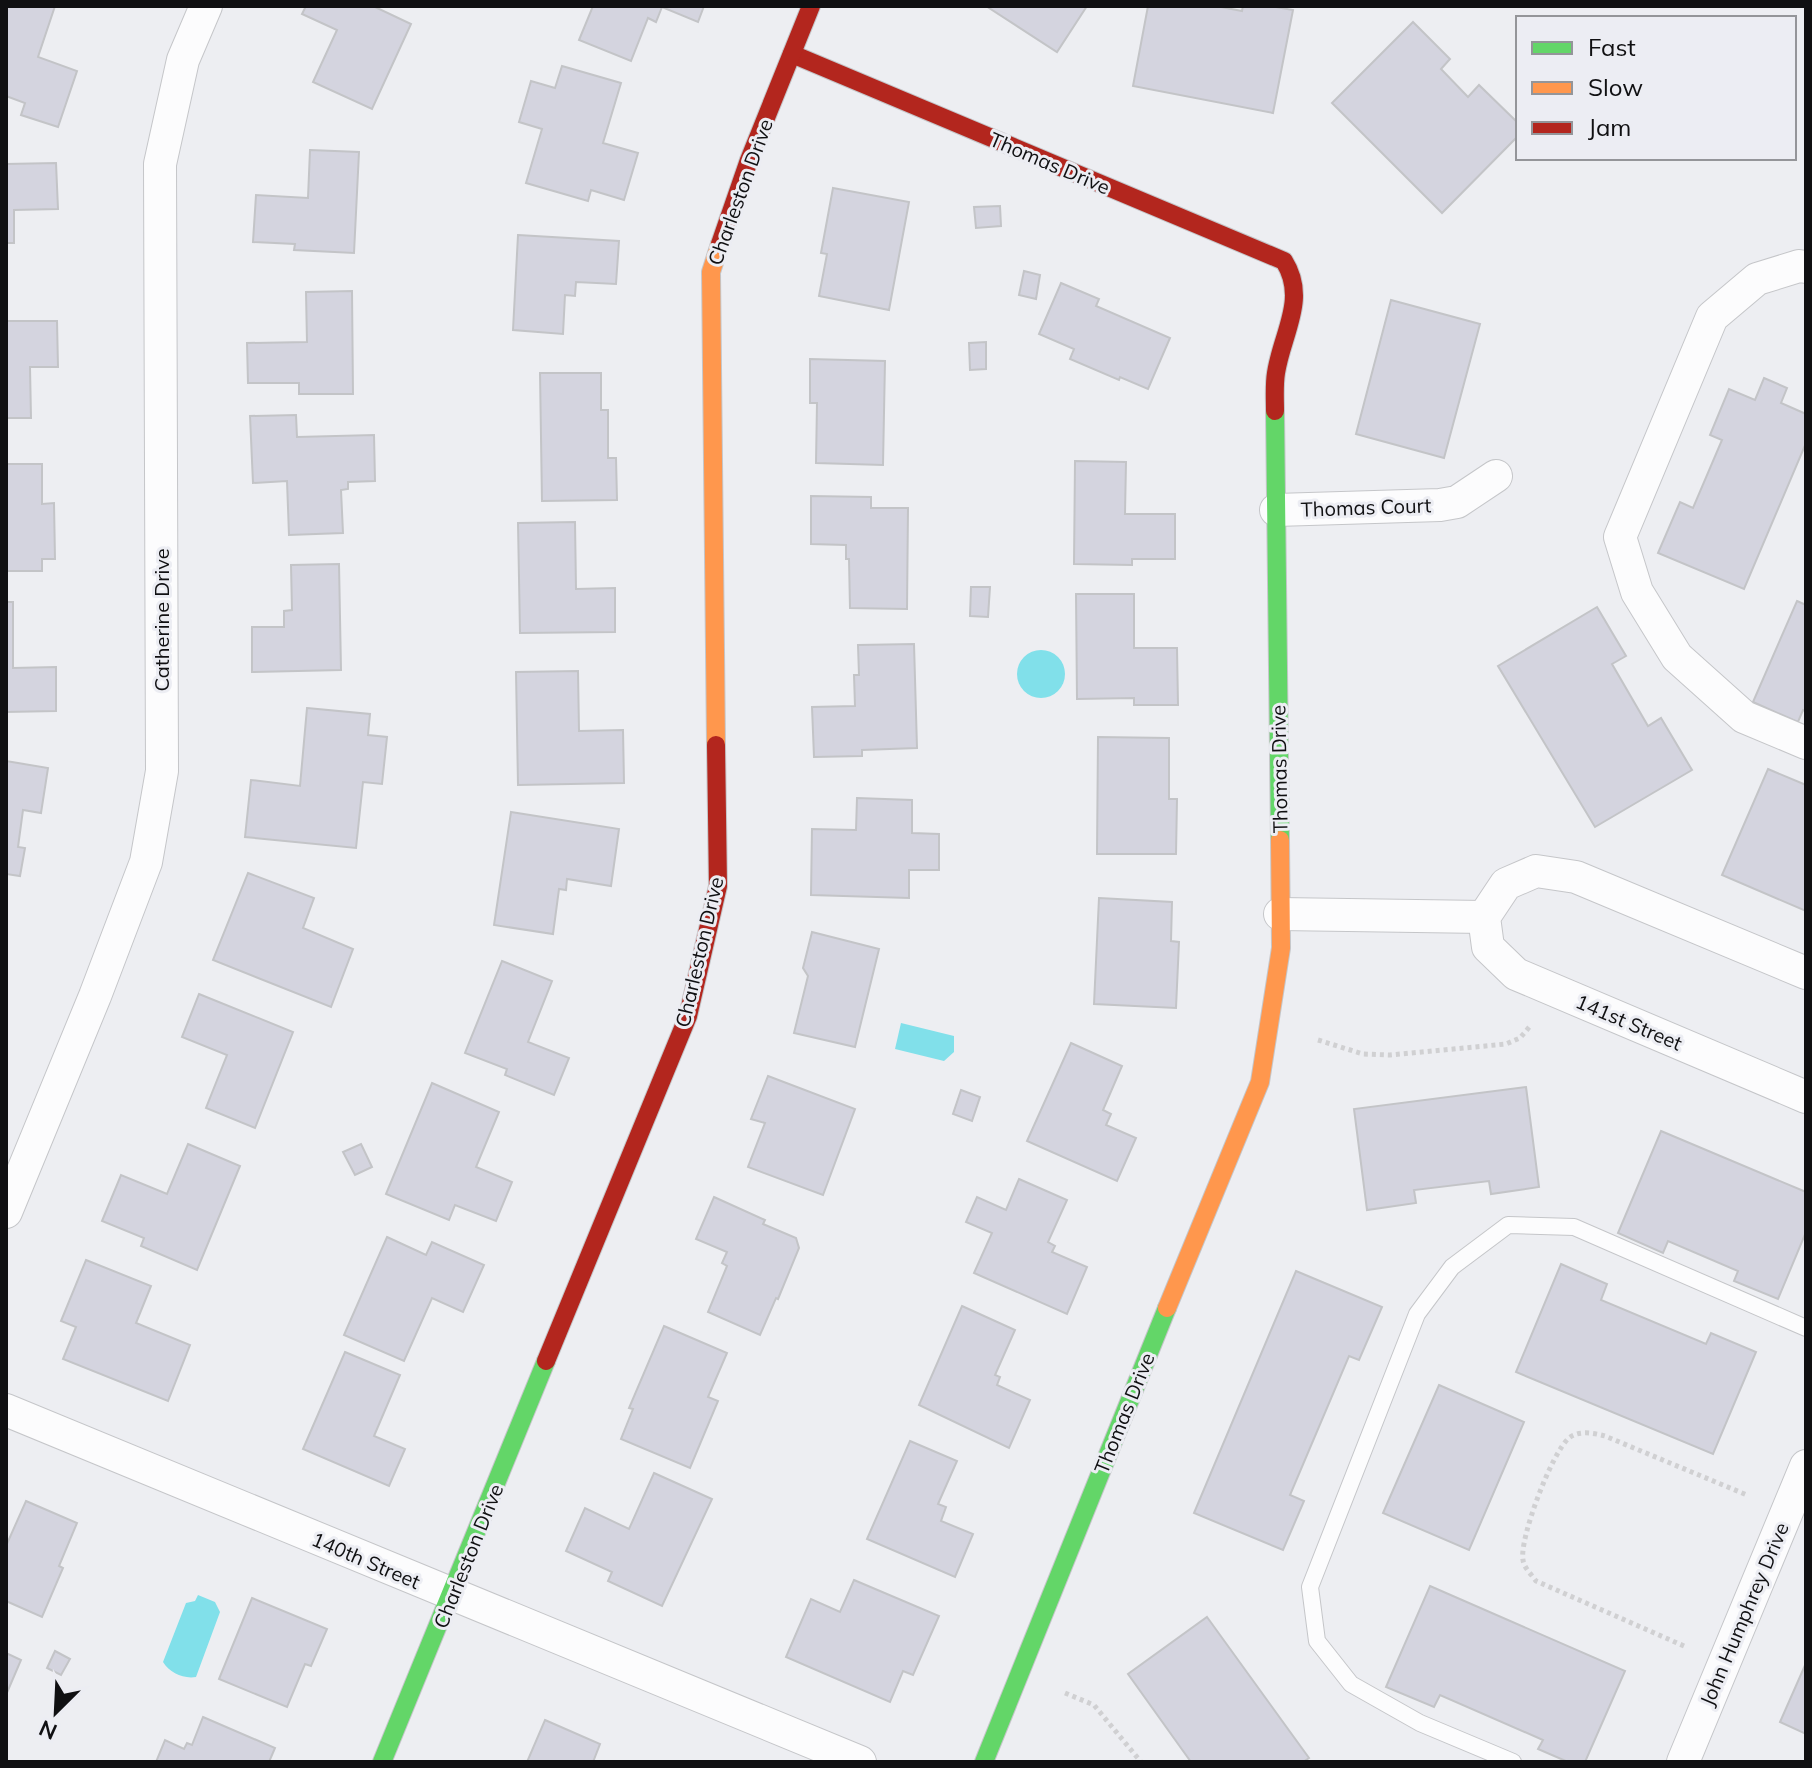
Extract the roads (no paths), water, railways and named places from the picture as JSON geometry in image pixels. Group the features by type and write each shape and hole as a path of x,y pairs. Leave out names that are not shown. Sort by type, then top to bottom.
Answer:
{"street":[{"name":"Catherine Drive","path":"6,1212 95,996 146,862 156,814 162,771 160,164 183,60 206,6"},
{"name":"Charleston Drive","path":"382,1762 688,1016 718,886 711,272 749,160 811,6"},
{"name":"Thomas Drive","path":"792,54 1284,261 1293,273 1296,302 1275,375 1281,948 1260,1082 984,1762"},
{"path":"1806,267 1799,266 1757,279 1712,317 1620,537 1637,592 1677,657 1744,717 1806,743"},
{"name":"Thomas Court","path":"1276,510 1440,505 1457,502 1496,476"},
{"path":"1280,914 1484,917 1506,884 1536,871 1576,877 1806,973"},
{"name":"141st Street","path":"1484,917 1488,947 1516,974 1806,1097"},
{"name":"140th Street","path":"6,1410 860,1762"},
{"name":"John Humphrey Drive","path":"1683,1762 1806,1466"}],"lane":[{"path":"1513,1762 1420,1723 1351,1684 1317,1641 1310,1587 1417,1314 1452,1267 1508,1225 1574,1227 1806,1328"}],"water":[{"path":"1041,650 1050,651 1058,657 1064,665 1064,683 1058,691 1050,697 1041,698 1032,697 1024,691 1018,683 1017,674 1018,665 1024,657 1032,651"},
{"path":"901,1023 954,1036 954,1052 944,1061 895,1049"},
{"path":"198,1595 215,1602 220,1612 196,1677 186,1677 173,1672 163,1662 186,1603 195,1601"}]}
